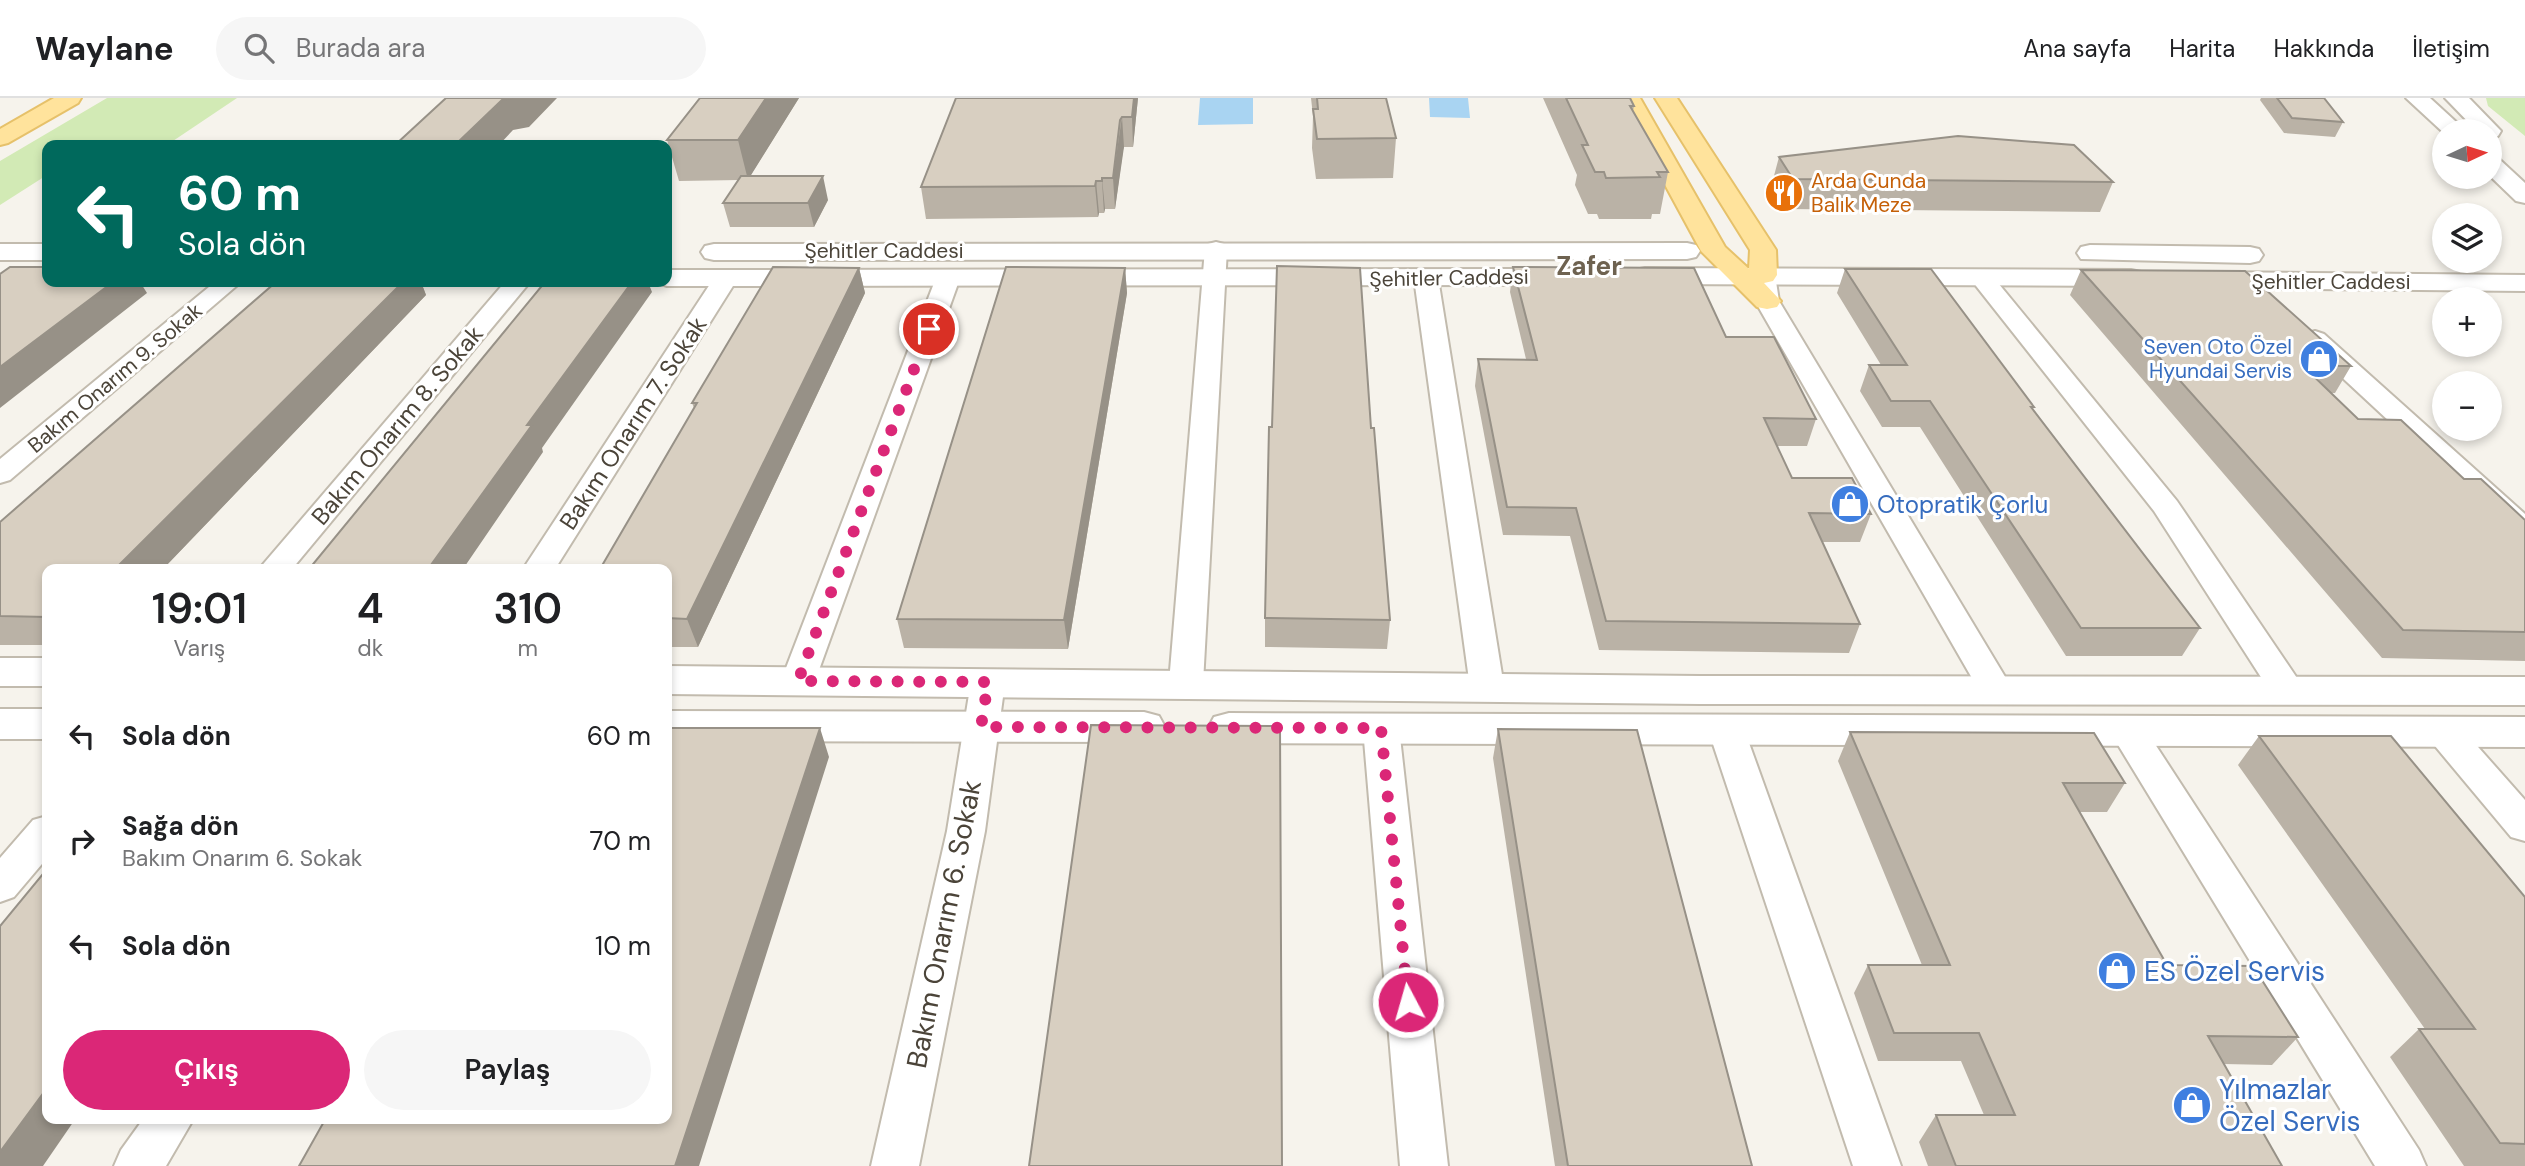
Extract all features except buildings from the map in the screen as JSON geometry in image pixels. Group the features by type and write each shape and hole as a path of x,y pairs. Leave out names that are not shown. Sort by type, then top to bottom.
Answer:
{"main road":[{"path":"0,138 70,98"},
{"path":"1629,98 1714,251"},
{"path":"1666,98 1758,275"}],"street":[{"path":"2417,98 2441,119"},
{"path":"2456,98 2474,119"},
{"path":"2502,155 2525,196"},
{"name":"Şehitler Caddesi","path":"694,252 1216,249 1714,251 1758,275"},
{"path":"1186,683 1216,249"},
{"name":"Şehitler Caddesi","path":"1758,275 1791,250"},
{"path":"0,252 42,252"},
{"name":"Şehitler Caddesi","path":"1985,258 2251,281 2525,283"},
{"name":"Şehitler Caddesi","path":"672,278 1216,279 1758,275 1985,258 2432,260"},
{"path":"1985,258 2166,507 2287,690"},
{"path":"2502,261 2525,261"},
{"path":"0,272 42,272"},
{"path":"1758,275 1996,690"},
{"name":"Bakım Onarım 7. Sokak","path":"542,564 726,278"},
{"path":"798,681 948,278"},
{"path":"1426,278 1487,687"},
{"path":"2251,281 2525,530"},
{"name":"Bakım Onarım 9. Sokak","path":"0,474 223,287"},
{"name":"Bakım Onarım 8. Sokak","path":"279,564 514,287"},
{"path":"0,672 42,673"},
{"path":"672,680 1487,687 2525,691"},
{"name":"Bakım Onarım 6. Sokak","path":"895,1166 966,831 988,682"},
{"path":"0,724 42,724"},
{"path":"672,726 2525,732"},
{"path":"1381,728 1424,1166"},
{"path":"1726,729 1877,1166"},
{"path":"2127,730 2402,1166"},
{"path":"2443,731 2525,825"},
{"path":"0,886 42,837"},
{"path":"138,1166 167,1124"}],"green space":[{"path":"107,98 237,98 174,140 42,140 42,178 0,205 0,161"},
{"path":"2486,98 2525,98 2525,136 2488,106"}],"water":[{"path":"1200,98 1253,98 1253,124 1198,125"},
{"path":"1429,98 1468,98 1470,118 1430,117"}],"place":[{"name":"Arda Cunda Balık Meze","path":"1784,193"},
{"name":"Seven Oto Özel Hyundai Servis","path":"2319,359"},
{"name":"Otopratik Çorlu","path":"1850,504"},
{"name":"ES Özel Servis","path":"2117,971"},
{"name":"Yılmazlar Özel Servis","path":"2192,1105"}],"district":[{"name":"Zafer","path":"1589,266"}],"route":[{"path":"929,329 798,681 988,682 981,727 1381,728 1408,1002"}]}
